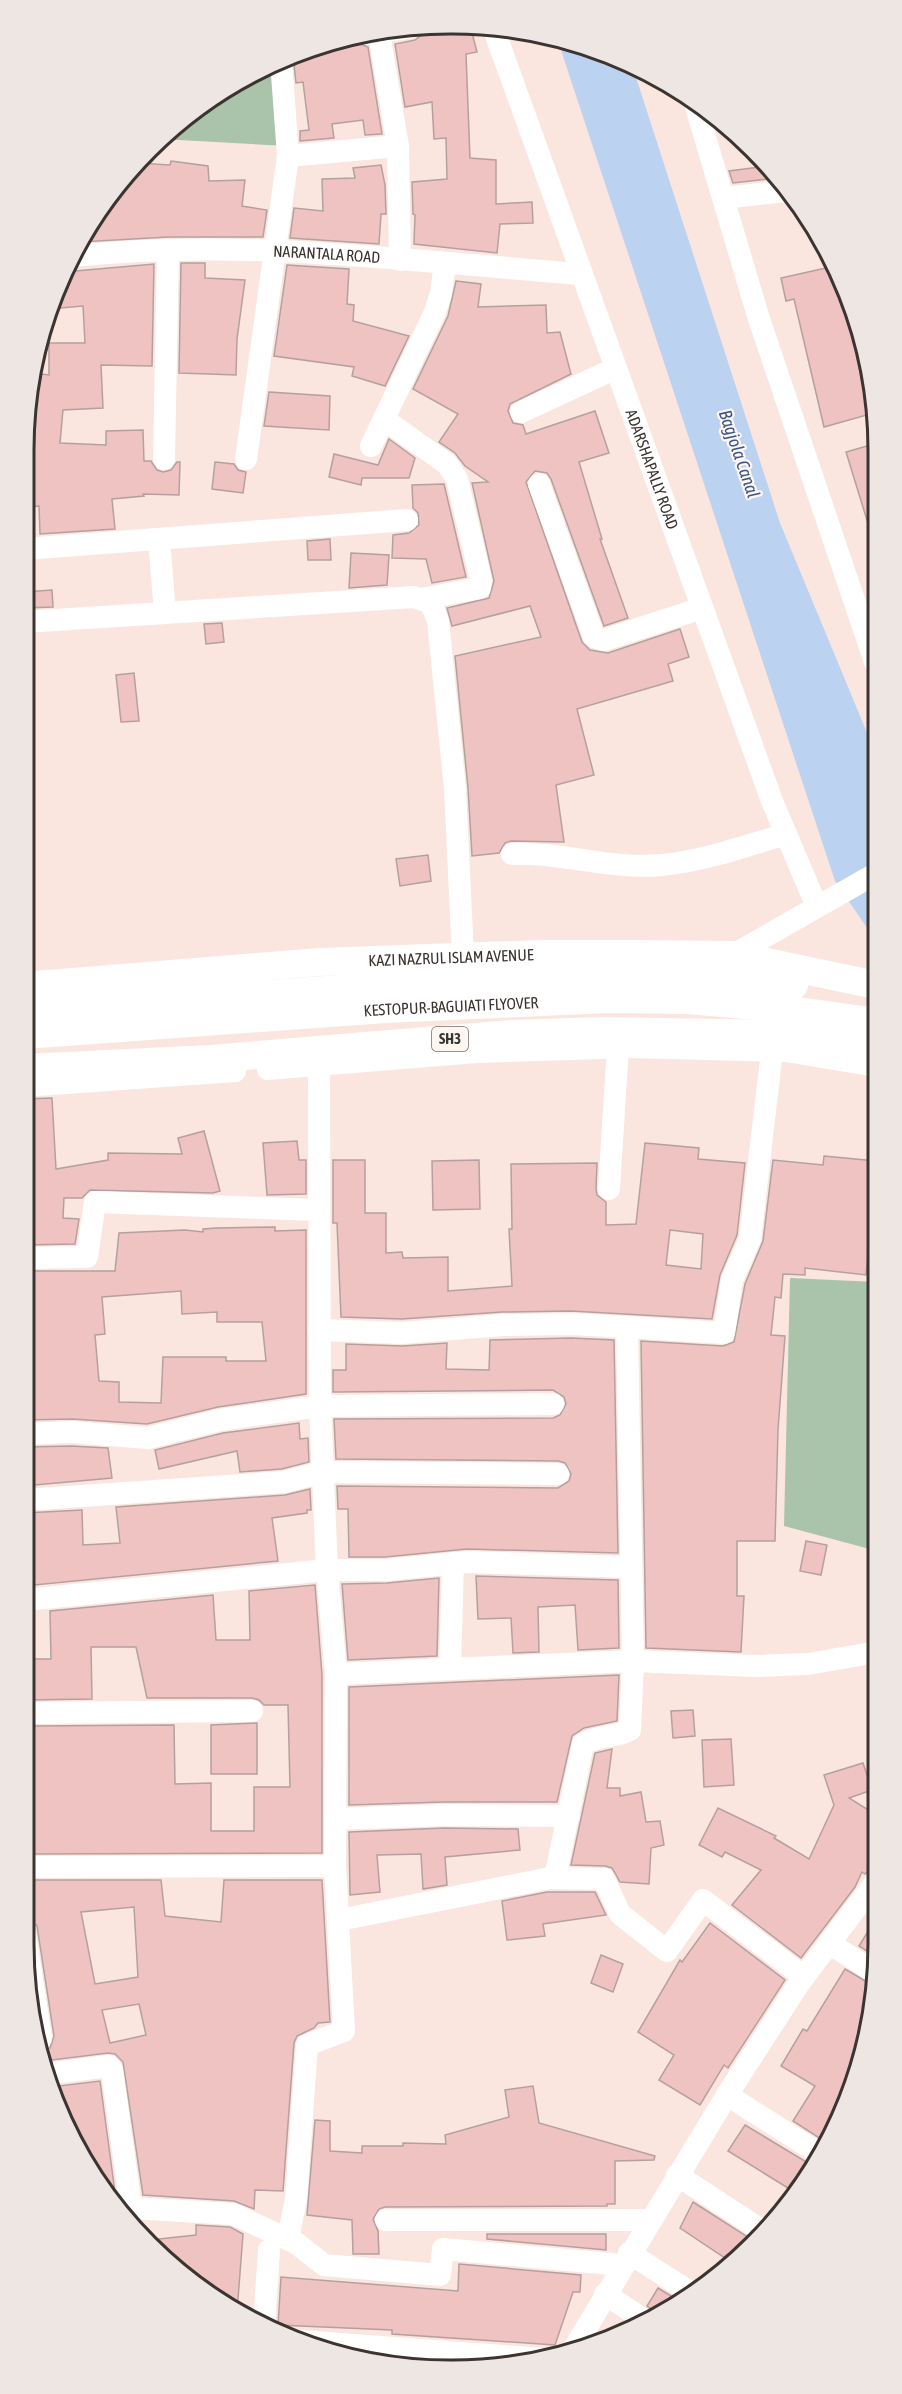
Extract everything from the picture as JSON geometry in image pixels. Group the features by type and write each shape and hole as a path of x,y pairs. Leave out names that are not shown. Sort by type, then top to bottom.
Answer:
{"main road":[{"name":"KAZI NAZRUL ISLAM AVENUE","path":"34,985 320,962 463,956 733,955 868,983"},
{"name":"KESTOPUR-BAGUIATI FLYOVER","path":"34,1010 470,980 591,975 675,974 718,977 868,995"},
{"name":"KESTOPUR-BAGUIATI FLYOVER","path":"34,1034 397,1008 608,999 688,1000 778,1008 868,1021"},
{"name":"SH3","path":"34,1068 211,1059 511,1034 602,1031 771,1034 868,1047"}],"street":[{"name":"ADARSHAPALLY ROAD","path":"497,37 614,369 702,608 786,834 817,907"},
{"path":"375,42 398,146 400,260"},
{"path":"246,459 288,156 282,71"},
{"path":"699,117 798,440 868,642"},
{"path":"288,156 398,146"},
{"path":"724,198 777,192"},
{"path":"164,459 168,250"},
{"name":"NARANTALA ROAD","path":"83,255 168,250 274,252 580,274"},
{"path":"371,446 435,312 441,293 445,263"},
{"path":"521,412 614,369"},
{"path":"34,621 421,599 480,588 481,580 457,479 447,464 385,420"},
{"path":"539,483 594,637 604,640 702,608"},
{"path":"34,548 407,520"},
{"path":"159,539 165,613"},
{"path":"421,599 431,603 438,621 455,789 463,956"},
{"path":"512,854 537,853 617,864 662,865 738,848 786,834"},
{"path":"733,955 868,878"},
{"path":"609,1189 618,1047"},
{"path":"34,1085 476,1052 618,1047 772,1051 868,1065"},
{"path":"319,1330 402,1333 503,1325 571,1324 724,1333 732,1280 750,1239 772,1051"},
{"path":"266,2316 278,2244 296,2199 307,2045 344,2031 334,1866 336,1674 327,1570 320,1406 319,1064"},
{"path":"34,1258 87,1257 95,1202 318,1210"},
{"path":"550,1878 556,1873 583,1744 591,1739 622,1734 630,1730 633,1661 627,1328"},
{"path":"34,1434 71,1432 148,1438 220,1420 320,1406 553,1404"},
{"path":"34,1499 284,1482 323,1472 558,1474"},
{"path":"34,1599 327,1570 386,1570 453,1563 631,1567"},
{"path":"450,1669 453,1563"},
{"path":"336,1674 633,1661 756,1666 798,1664 868,1653"},
{"path":"34,1713 252,1711"},
{"path":"334,1819 444,1815 569,1816"},
{"path":"34,1867 334,1866"},
{"path":"339,1920 550,1878 604,1879 620,1914 667,1951 703,1900 804,1977"},
{"path":"579,2339 727,2095 804,1977 868,1892"},
{"path":"829,1943 867,1968"},
{"path":"56,2073 104,2065 112,2070 131,2208 234,2214 278,2244 324,2265 440,2275 443,2249 626,2259 683,2289"},
{"path":"727,2095 813,2149"},
{"path":"677,2175 756,2227"},
{"path":"386,2220 650,2220"},
{"path":"605,2294 638,2316"},
{"path":"339,2344 504,2356"}],"green space":[{"path":"283,70 287,146 174,140 243,90"},
{"path":"790,1278 868,1282 868,1549 784,1526"}],"water":[{"name":"Bagjola Canal","path":"561,50 636,78 780,523 868,735 868,929 835,881"}],"building":[{"path":"424,35 473,35 477,52 466,54 470,158 496,160 496,204 532,202 533,223 500,224 497,253 414,244 415,215 413,214 412,182 447,179 446,138 434,139 432,102 405,107 395,44 415,40"},
{"path":"362,45 368,47 382,134 365,135 363,120 332,124 334,138 300,141 300,131 309,130 303,82 296,83 294,65 343,49"},
{"path":"171,161 208,166 209,181 245,180 242,206 267,210 263,237 168,237 91,241 121,197 149,164 170,165"},
{"path":"381,165 385,185 386,214 381,214 379,244 290,238 294,208 323,211 322,179 355,178 353,168"},
{"path":"756,167 767,179 733,183 729,171"},
{"path":"181,263 205,263 205,278 245,280 237,339 236,375 179,373"},
{"path":"154,264 152,366 101,365 103,408 63,410 60,443 106,445 106,431 143,430 144,461 151,461 157,470 163,472 171,470 177,462 180,462 179,495 143,494 144,496 112,499 115,529 40,534 39,506 34,506 34,451 38,397 42,374 49,375 49,343 85,343 83,306 60,308 75,271"},
{"path":"287,265 349,269 347,304 354,305 353,321 409,336 385,386 352,376 354,367 274,356"},
{"path":"825,268 853,343 866,415 824,427 794,299 786,301 781,278"},
{"path":"456,281 481,284 478,307 546,305 547,333 560,332 571,374 510,404 508,411 513,423 523,425 526,434 595,411 609,453 579,462 602,539 600,539 628,618 604,626 551,479 547,473 535,471 526,482 582,642 590,650 608,653 680,629 689,657 668,664 673,681 577,709 594,775 556,785 564,842 511,841 505,843 499,853 472,856 455,656 541,637 530,606 452,626 447,608 489,598 494,581 472,483 488,482 465,466 455,453 439,442 458,414 413,389 448,316"},
{"path":"269,392 330,396 329,430 264,426"},
{"path":"389,439 415,458 409,478 362,478 361,485 329,477 334,454 378,465"},
{"path":"868,446 868,524 846,452"},
{"path":"215,462 234,464 238,470 246,472 243,493 212,489"},
{"path":"444,484 466,577 432,583 426,559 392,558 393,535 409,533 419,525 418,513 413,508 412,485"},
{"path":"330,539 331,560 308,560 307,541"},
{"path":"351,553 389,555 387,585 349,588"},
{"path":"52,590 53,607 34,608 34,591"},
{"path":"222,623 224,642 206,644 204,624"},
{"path":"134,673 139,721 121,722 116,675"},
{"path":"428,855 431,881 400,886 396,859"},
{"path":"52,1098 56,1169 108,1160 108,1153 182,1154 178,1138 204,1131 220,1191 213,1193 90,1190 82,1198 64,1198 63,1218 79,1219 75,1244 34,1245 34,1099"},
{"path":"297,1141 299,1160 306,1160 306,1194 267,1195 263,1143"},
{"path":"645,1143 699,1148 698,1159 745,1163 737,1235 720,1275 712,1319 571,1311 502,1312 402,1319 341,1317 337,1223 333,1223 333,1160 365,1160 365,1213 386,1213 386,1253 402,1252 403,1258 448,1257 448,1291 512,1286 509,1229 512,1229 511,1164 597,1163 596,1189 597,1195 606,1202 606,1225 636,1224","holes":["670,1230 703,1234 701,1269 666,1265"]},
{"path":"824,1156 868,1160 866,1275 805,1268 805,1275 783,1274 781,1298 775,1297 771,1335 785,1336 778,1430 775,1541 737,1541 737,1596 744,1596 741,1652 646,1648 641,1341 723,1346 734,1342 745,1284 763,1241 773,1160 823,1165"},
{"path":"479,1160 480,1209 433,1210 432,1161"},
{"path":"275,1227 275,1231 306,1230 306,1394 218,1407 147,1424 72,1419 34,1420 34,1271 115,1271 119,1233 185,1230 203,1232 203,1229","holes":["181,1291 182,1314 217,1312 217,1322 262,1322 266,1361 226,1361 226,1357 163,1357 161,1403 119,1402 119,1382 99,1381 95,1335 105,1334 102,1297"]},
{"path":"571,1338 614,1340 618,1553 467,1549 385,1557 349,1557 348,1509 338,1509 337,1486 558,1488 569,1481 571,1474 565,1463 558,1461 336,1459 334,1419 553,1418 560,1415 566,1404 564,1397 553,1390 333,1392 333,1370 346,1370 346,1344 402,1346 447,1343 446,1369 489,1370 490,1340"},
{"path":"299,1423 300,1439 308,1438 309,1462 282,1469 240,1472 237,1451 159,1469 155,1450 223,1433"},
{"path":"34,1447 108,1448 112,1478 34,1485"},
{"path":"310,1489 311,1510 307,1510 307,1513 272,1518 278,1561 34,1585 34,1512 82,1510 83,1545 120,1543 116,1507 285,1495"},
{"path":"806,1541 827,1545 821,1575 800,1571"},
{"path":"476,1576 618,1580 619,1648 578,1650 575,1605 538,1607 539,1652 513,1653 511,1618 478,1619"},
{"path":"439,1578 437,1656 348,1660 342,1584"},
{"path":"315,1585 322,1675 322,1853 34,1854 34,1726 174,1725 175,1784 211,1783 211,1831 254,1831 254,1787 290,1787 288,1705 264,1705 252,1698 147,1698 136,1647 91,1647 92,1699 34,1700 34,1659 51,1659 50,1611 213,1595 216,1640 250,1640 249,1591"},
{"path":"619,1675 617,1721 584,1728 572,1736 557,1802 349,1805 349,1687"},
{"path":"693,1710 695,1736 673,1738 671,1711"},
{"path":"257,1723 257,1774 211,1774 211,1725"},
{"path":"731,1739 734,1785 704,1787 702,1740"},
{"path":"612,1749 607,1788 620,1788 620,1796 641,1792 646,1822 660,1821 664,1845 651,1848 649,1884 620,1882 612,1868 605,1866 571,1865 595,1753"},
{"path":"863,1763 868,1778 868,1791 849,1798 868,1810 868,1871 865,1874 862,1872 855,1887 801,1958 732,1905 761,1870 725,1852 722,1857 699,1845 718,1808 776,1836 774,1838 809,1859 834,1805 824,1775"},
{"path":"444,1828 518,1829 520,1850 445,1857 447,1885 423,1889 421,1854 377,1855 380,1892 350,1895 349,1832"},
{"path":"34,1880 161,1880 165,1916 221,1922 224,1880 322,1880 330,2022 318,2023 314,2028 297,2036 294,2043 283,2191 255,2190 254,2209 234,2201 143,2195 123,2062 115,2054 108,2053 52,2060 48,2049 54,2036 37,1926 34,1922","holes":["134,1907 138,1977 95,1984 81,1912","139,2004 146,2035 110,2043 102,2010"]},
{"path":"547,1892 595,1892 606,1915 543,1924 545,1936 507,1940 502,1901"},
{"path":"710,1923 785,1980 728,2068 724,2065 700,2105 659,2080 674,2055 638,2032 680,1960 682,1962"},
{"path":"868,1931 868,1952 859,1946"},
{"path":"601,1955 623,1964 613,1992 591,1983"},
{"path":"845,1969 866,1981 853,2051 836,2102 819,2138 793,2121 815,2086 781,2066 803,2029 807,2031"},
{"path":"100,2081 114,2187 77,2127 60,2086"},
{"path":"533,2086 539,2123 655,2156 654,2160 615,2161 615,2204 607,2204 607,2206 385,2207 379,2209 373,2219 378,2231 379,2254 353,2254 352,2220 307,2215 315,2120 330,2121 330,2151 362,2153 362,2146 403,2146 403,2143 446,2144 445,2135 509,2117 505,2090"},
{"path":"745,2125 805,2161 787,2188 728,2151"},
{"path":"693,2202 747,2237 724,2257 680,2228"},
{"path":"196,2225 230,2227 243,2234 238,2301 197,2273 157,2239 196,2235"},
{"path":"487,2234 606,2234 606,2250 487,2239"},
{"path":"459,2264 581,2275 580,2292 573,2292 555,2345 392,2334 392,2330 286,2325 278,2322 281,2277 458,2291"},
{"path":"658,2288 671,2296 651,2309 647,2306"}]}
